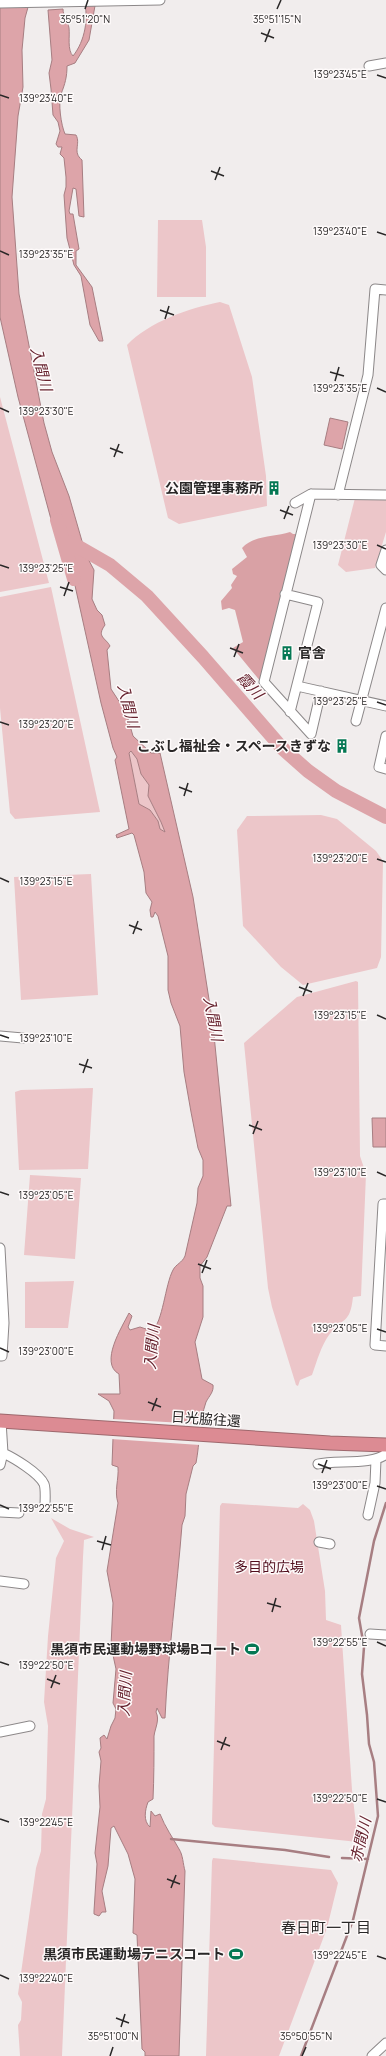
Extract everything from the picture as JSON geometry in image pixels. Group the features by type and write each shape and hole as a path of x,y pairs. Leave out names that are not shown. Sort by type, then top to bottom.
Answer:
{"highway":[{"name":"日光脇往還","path":"0,1422 386,1445"}],"street":[{"path":"0,3 160,0"},
{"path":"369,66 386,63"},
{"path":"338,495 368,375 374,289 386,290"},
{"path":"311,494 264,682 311,734 321,691"},
{"path":"295,503 311,494 386,495"},
{"path":"386,550 381,565 386,570"},
{"path":"285,594 318,602 290,712"},
{"path":"356,721 386,608"},
{"path":"297,686 386,706"},
{"path":"386,738 379,767 386,769"},
{"path":"0,1036 23,1038"},
{"path":"386,1204 383,1204 376,1345 386,1346"},
{"path":"0,1248 4,1324 2,1356 0,1356"},
{"path":"0,1422 3,1453 0,1465"},
{"path":"3,1453 39,1476 44,1484 45,1506"},
{"path":"318,1464 376,1460 386,1454"},
{"path":"368,1515 376,1476 376,1460"},
{"path":"0,1512 19,1513"},
{"path":"319,1542 330,1544"},
{"path":"0,1581 24,1584"},
{"path":"370,1634 386,1635"},
{"path":"0,1732 30,1726"},
{"path":"372,2056 386,2043"}],"green space":[{"path":"158,220 202,220 206,247 206,297 157,297"},
{"path":"220,302 229,305 252,377 266,476 267,506 179,524 168,518 127,345 146,329 170,317 195,308"},
{"path":"0,397 49,583 0,592"},
{"path":"355,498 386,498 386,532 375,568 346,572 338,565"},
{"path":"51,587 100,812 15,819 10,813 0,708 0,597"},
{"path":"131,751 137,759 141,774 149,785 148,796 165,832 160,829 158,821 150,810 139,804 129,753"},
{"path":"321,815 337,819 376,851 383,861 381,957 377,968 303,985 281,967 243,926 237,830 247,816"},
{"path":"91,874 98,995 21,1000 14,877"},
{"path":"356,981 358,982 360,1156 366,1174 361,1296 353,1297 352,1306 348,1316 326,1339 312,1375 300,1380 298,1386 296,1385 272,1307 268,1288 244,1043 297,997"},
{"path":"93,1088 88,1169 19,1170 15,1092 21,1090"},
{"path":"30,1175 81,1178 75,1259 24,1255"},
{"path":"74,1281 68,1328 25,1328 25,1282"},
{"name":"多目的広場","path":"222,1503 298,1508 303,1504 310,1510 314,1521 325,1591 326,1620 341,1625 352,1790 358,1842 215,1827 212,1824 220,1506"},
{"path":"51,1518 70,1529 94,1537 84,1540 62,2056 20,2056 18,2025 21,2020 22,2002 18,1994 36,1868 41,1851 42,1814 46,1799 48,1726 44,1702 48,1636 56,1558 64,1541"},
{"path":"213,1858 331,1870 338,1883 327,1928 279,2056 206,2056"}],"shaded area":[{"path":"290,532 293,534 298,534 261,682 233,648 243,642 235,610 229,608 222,610 221,601 232,588 231,585 237,576 233,574 232,569 247,557 242,548 252,541 264,537"}],"water":[{"name":"入間川","path":"0,0 30,0 25,18 22,50 23,87 18,116 12,197 19,294 44,423 52,452 69,496 86,555 94,570 92,599 97,610 102,615 105,625 101,632 110,646 107,650 111,689 126,712 133,736 151,753 160,753 193,897 213,1025 231,1206 227,1206 207,1257 200,1266 200,1278 203,1286 203,1317 195,1342 202,1379 213,1385 213,1387 212,1392 206,1402 201,1425 196,1463 193,1466 186,1494 185,1516 182,1525 170,1646 165,1718 162,1718 157,1708 157,1721 154,1736 153,1799 148,1802 145,1815 146,1822 150,1827 151,1811 155,1816 160,1814 180,1851 185,1871 179,2056 145,2056 145,2052 142,2049 137,1935 133,1933 135,1879 128,1854 114,1826 111,1828 108,1866 102,1891 106,1912 102,1912 99,1916 94,1914 97,1864 95,1853 100,1807 100,1738 104,1735 107,1739 115,1718 116,1709 113,1703 116,1669 111,1646 113,1603 107,1571 118,1503 116,1494 118,1467 112,1465 114,1411 109,1401 98,1394 120,1394 119,1374 113,1369 111,1362 117,1336 129,1313 132,1316 128,1327 130,1330 140,1327 152,1331 159,1320 170,1277 174,1268 185,1256 197,1203 198,1188 203,1176 203,1160 198,1148 184,1072 180,1026 171,1003 168,990 168,956 158,916 155,912 153,917 151,917 150,910 152,902 146,893 144,872 134,835 132,833 117,838 116,835 129,829 115,760 117,757 113,748 101,703 74,581 57,525 52,523 18,397 0,317","holes":["131,751 137,759 141,774 149,785 148,796 165,832 160,829 158,821 150,810 139,804 129,753"]},
{"path":"84,0 96,0 89,40 75,63 67,66 66,80 60,98 60,114 65,134 76,135 78,142 77,151 82,160 84,217 79,216 76,189 73,188 69,211 70,214 73,214 79,249 76,251 76,265 92,287 103,341 99,341 90,325 81,276 74,265 67,238 64,195 66,177 64,158 60,154 62,147 58,147 56,144 60,131 58,122 53,115 49,73 52,60 48,10 63,9 69,28 69,47 73,56 77,50 85,29 86,14"},
{"path":"330,418 348,422 342,449 324,445"},
{"path":"372,1118 386,1118 386,1147 373,1147"}],"pier":[{"path":"112,1419 202,1424 200,1445 111,1439"}],"waterway":[{"name":"入間川","path":"57,520 74,579"},
{"name":"霞川","path":"70,542 110,565 147,596 203,657 282,748 308,771 336,791 386,817"},
{"name":"赤間川","path":"301,2056 353,1920 378,1816 374,1762 369,1744 362,1674 364,1647 359,1618 374,1541 386,1503"},
{"path":"171,1839 285,1850 329,1857"},
{"path":"342,1858 368,1859"}],"place":[{"name":"公園管理事務所","path":"274,488"},
{"name":"官舎","path":"287,653"},
{"name":"こぶし福祉会・スペースきずな","path":"342,746"},
{"name":"黒須市民運動場野球場Bコート","path":"252,1649"},
{"name":"黒須市民運動場テニスコート","path":"236,1954"}],"district":[{"name":"春日町一丁目","path":"326,1928"}]}
